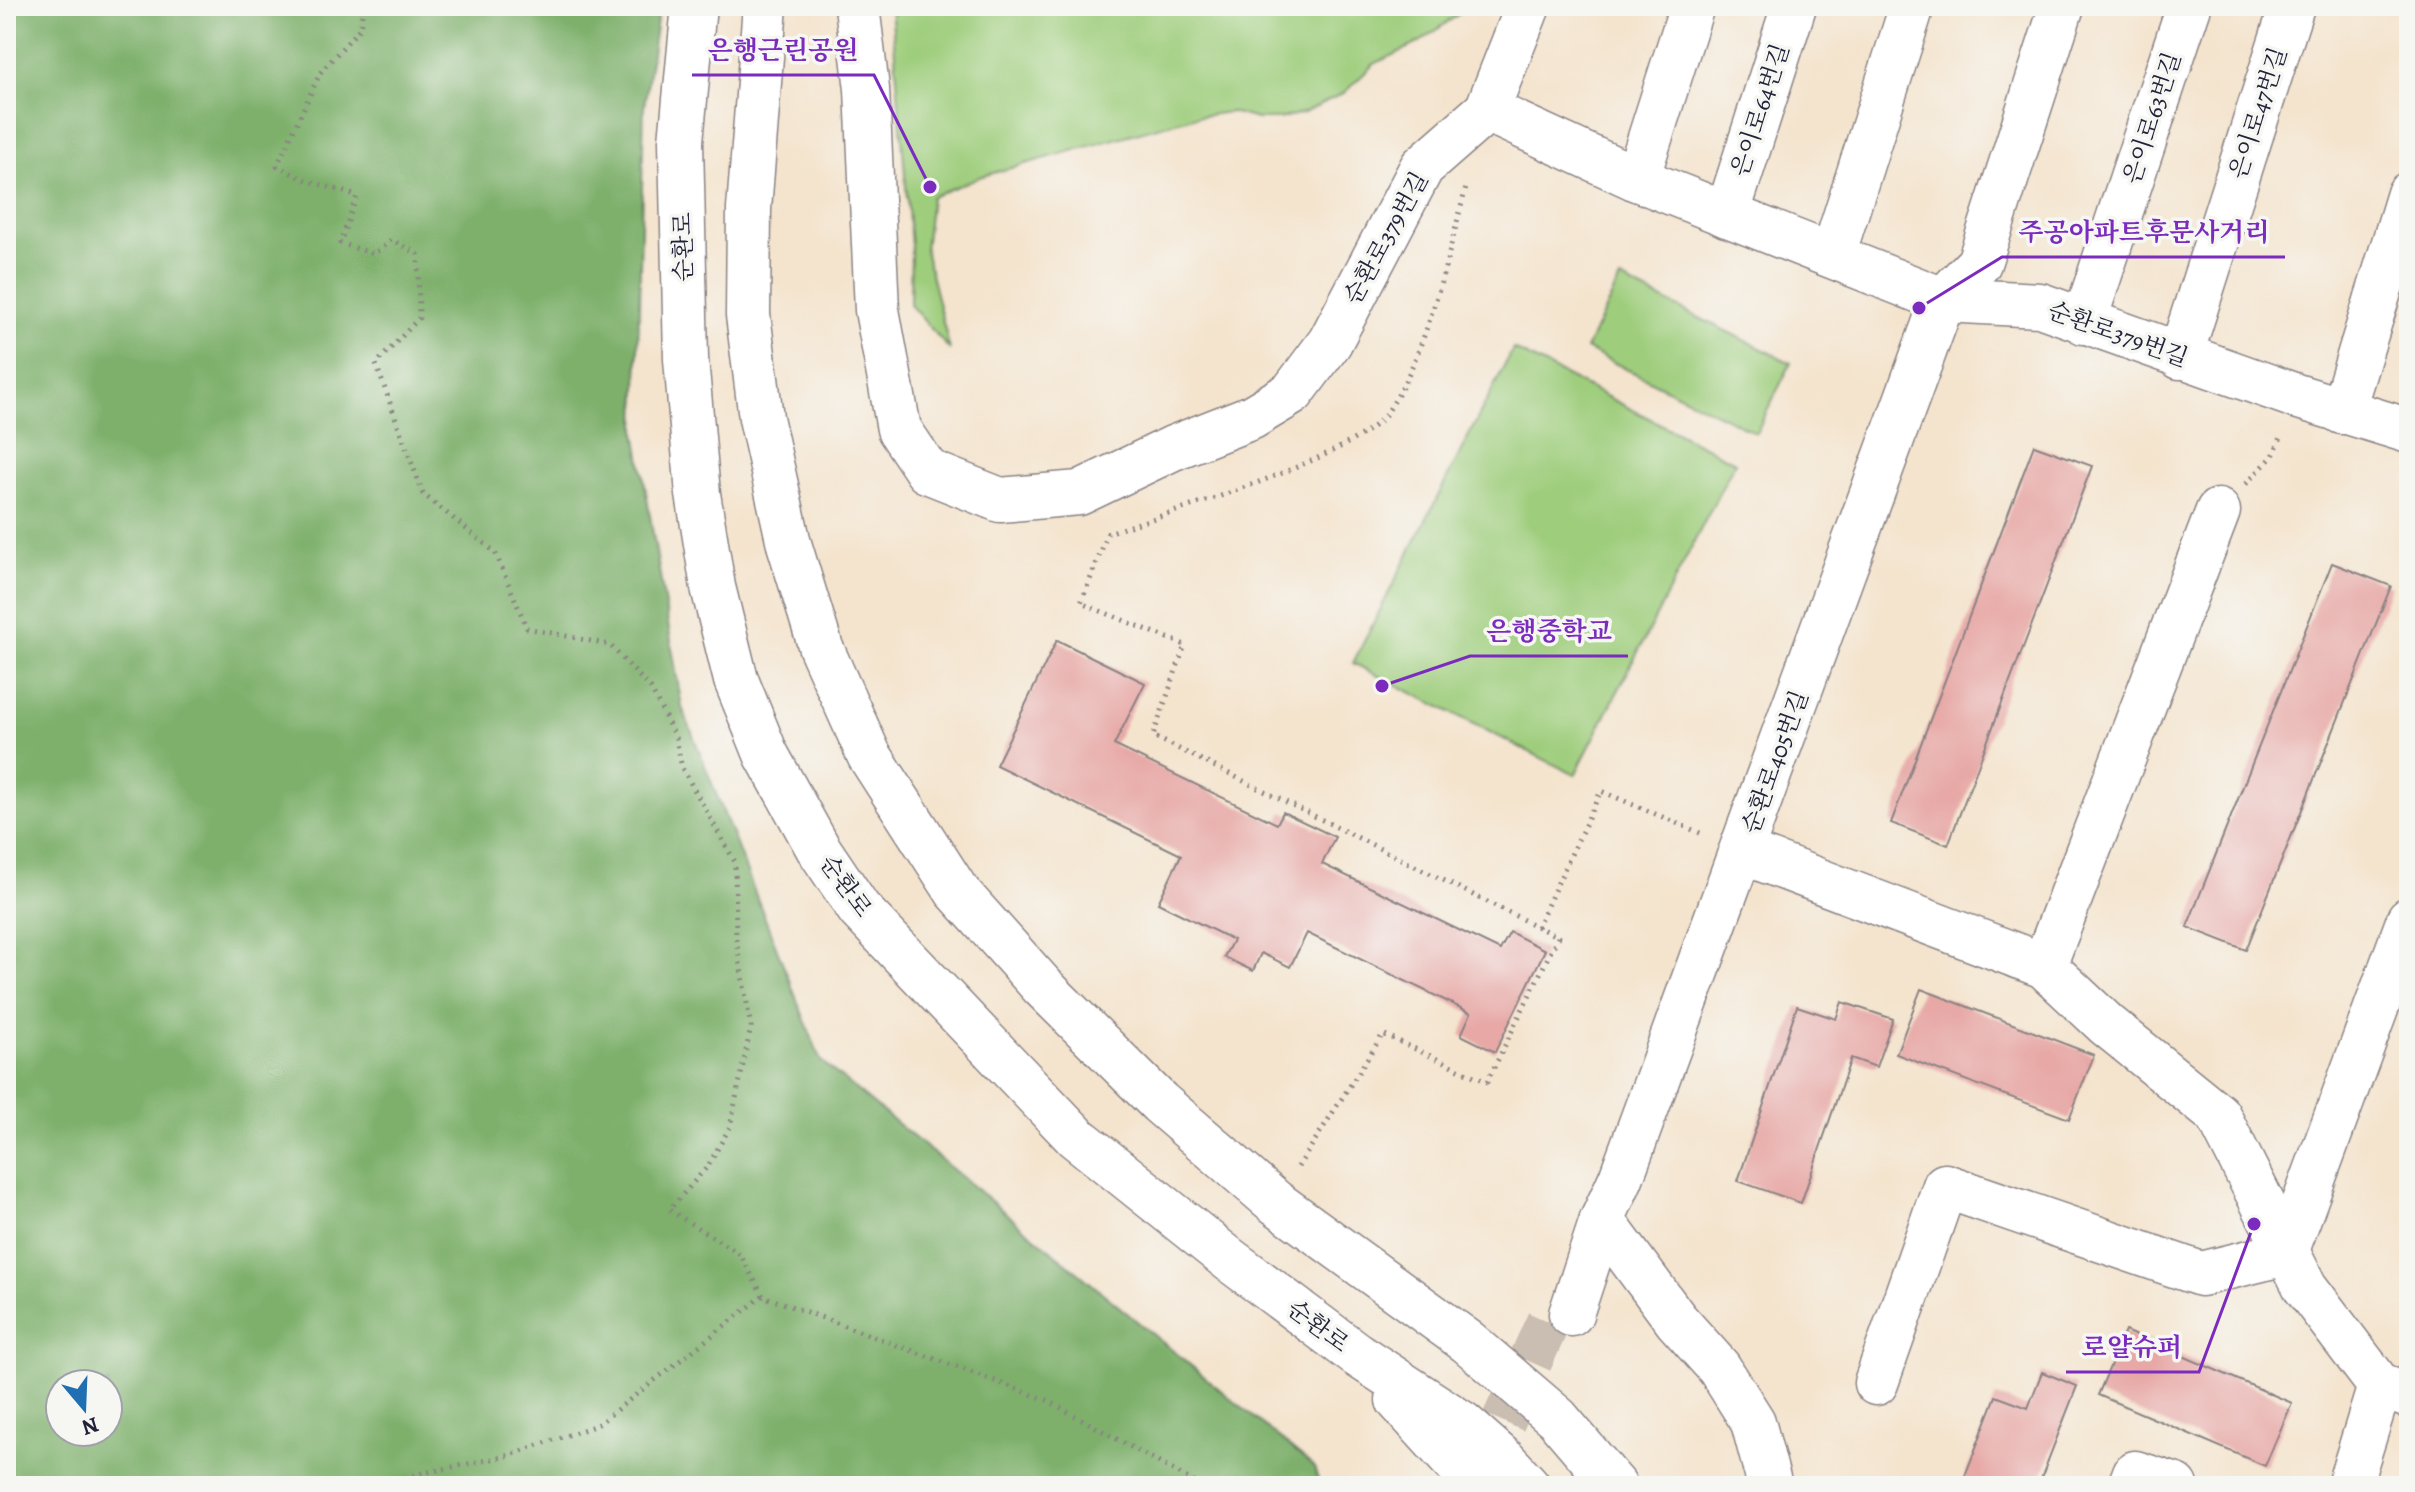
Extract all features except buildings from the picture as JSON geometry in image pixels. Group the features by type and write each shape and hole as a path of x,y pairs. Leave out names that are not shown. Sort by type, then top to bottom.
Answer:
{"street":[{"name":"순환로","path":"694,6 681,141 686,359 698,494 713,587 736,680 766,754 818,848 859,909 1076,1137 1230,1260 1356,1354 1463,1424 1528,1486"},
{"path":"765,6 749,209 748,315 761,418 789,544 821,648 869,755 956,890 1043,987 1149,1092 1275,1202 1468,1342 1557,1418 1615,1486"},
{"name":"순환로379번길","path":"857,6 867,89 877,310 899,429 927,471 1000,500 1079,493 1173,448 1252,417 1292,393 1330,342 1422,167 1487,110 1637,179 1943,300 2040,305 2180,357 2342,412 2409,431"},
{"path":"1487,110 1528,6"},
{"path":"1637,179 1692,6"},
{"name":"은이로64번길","path":"1727,215 1794,6"},
{"path":"1833,255 1912,6"},
{"path":"1943,300 1979,263 2062,6"},
{"name":"은이로63번길","path":"2084,322 2189,6"},
{"name":"은이로47번길","path":"2180,357 2292,6"},
{"path":"2342,412 2409,194"},
{"name":"순환로405번길","path":"1564,1308 1621,1178 1943,300"},
{"path":"2044,966 2218,511"},
{"path":"1743,852 2044,966 2107,1025 2218,1115 2305,1287 2395,1391 2349,1486"},
{"path":"2286,1253 2409,919"},
{"path":"1876,1383 1945,1186 2201,1274 2286,1253"},
{"path":"1602,1220 1676,1320 1719,1368 1753,1422 1770,1486"},
{"path":"1356,1354 1476,1486"},
{"path":"2130,1486 2135,1473 2176,1486"}],"path":[{"path":"363,6 360,28 320,73 277,166 303,179 357,196 340,243 374,254 391,240 418,254 419,318 376,364 423,494 495,552 527,628 610,645 651,689 676,739 682,768 735,862 736,940 751,1027 730,1127 708,1166 669,1210 740,1254 763,1296 1047,1400 1201,1486"},
{"path":"1275,1202 1383,1034 1487,1082 1558,937 1153,736 1185,645 1081,603 1108,533 1200,503 1301,464 1351,441 1384,416 1404,383 1431,313 1467,182"},
{"path":"1537,927 1601,791 1673,821"},
{"path":"374,1486 507,1456 597,1425 763,1296"}],"green space":[{"path":"6,6 659,6 644,107 636,432 682,707 821,1061 1314,1467 1320,1486 6,1486"},
{"path":"891,6 1470,6 1420,42 1374,64 1344,93 1303,113 1279,119 1257,119 1230,112 1193,117 979,177 931,197 925,250 950,350 910,305 911,246"},
{"path":"1620,279 1791,363 1756,433 1586,349"},
{"path":"1513,349 1735,462 1575,775 1353,663"}],"tunnel":[{"path":"1476,1482 1557,1302"}],"place":[{"name":"은행근린공원","path":"930,187"},
{"name":"주공아파트후문사거리","path":"1919,308"},
{"name":"은행중학교","path":"1382,686"},
{"name":"로얄슈퍼","path":"2254,1224"}]}
